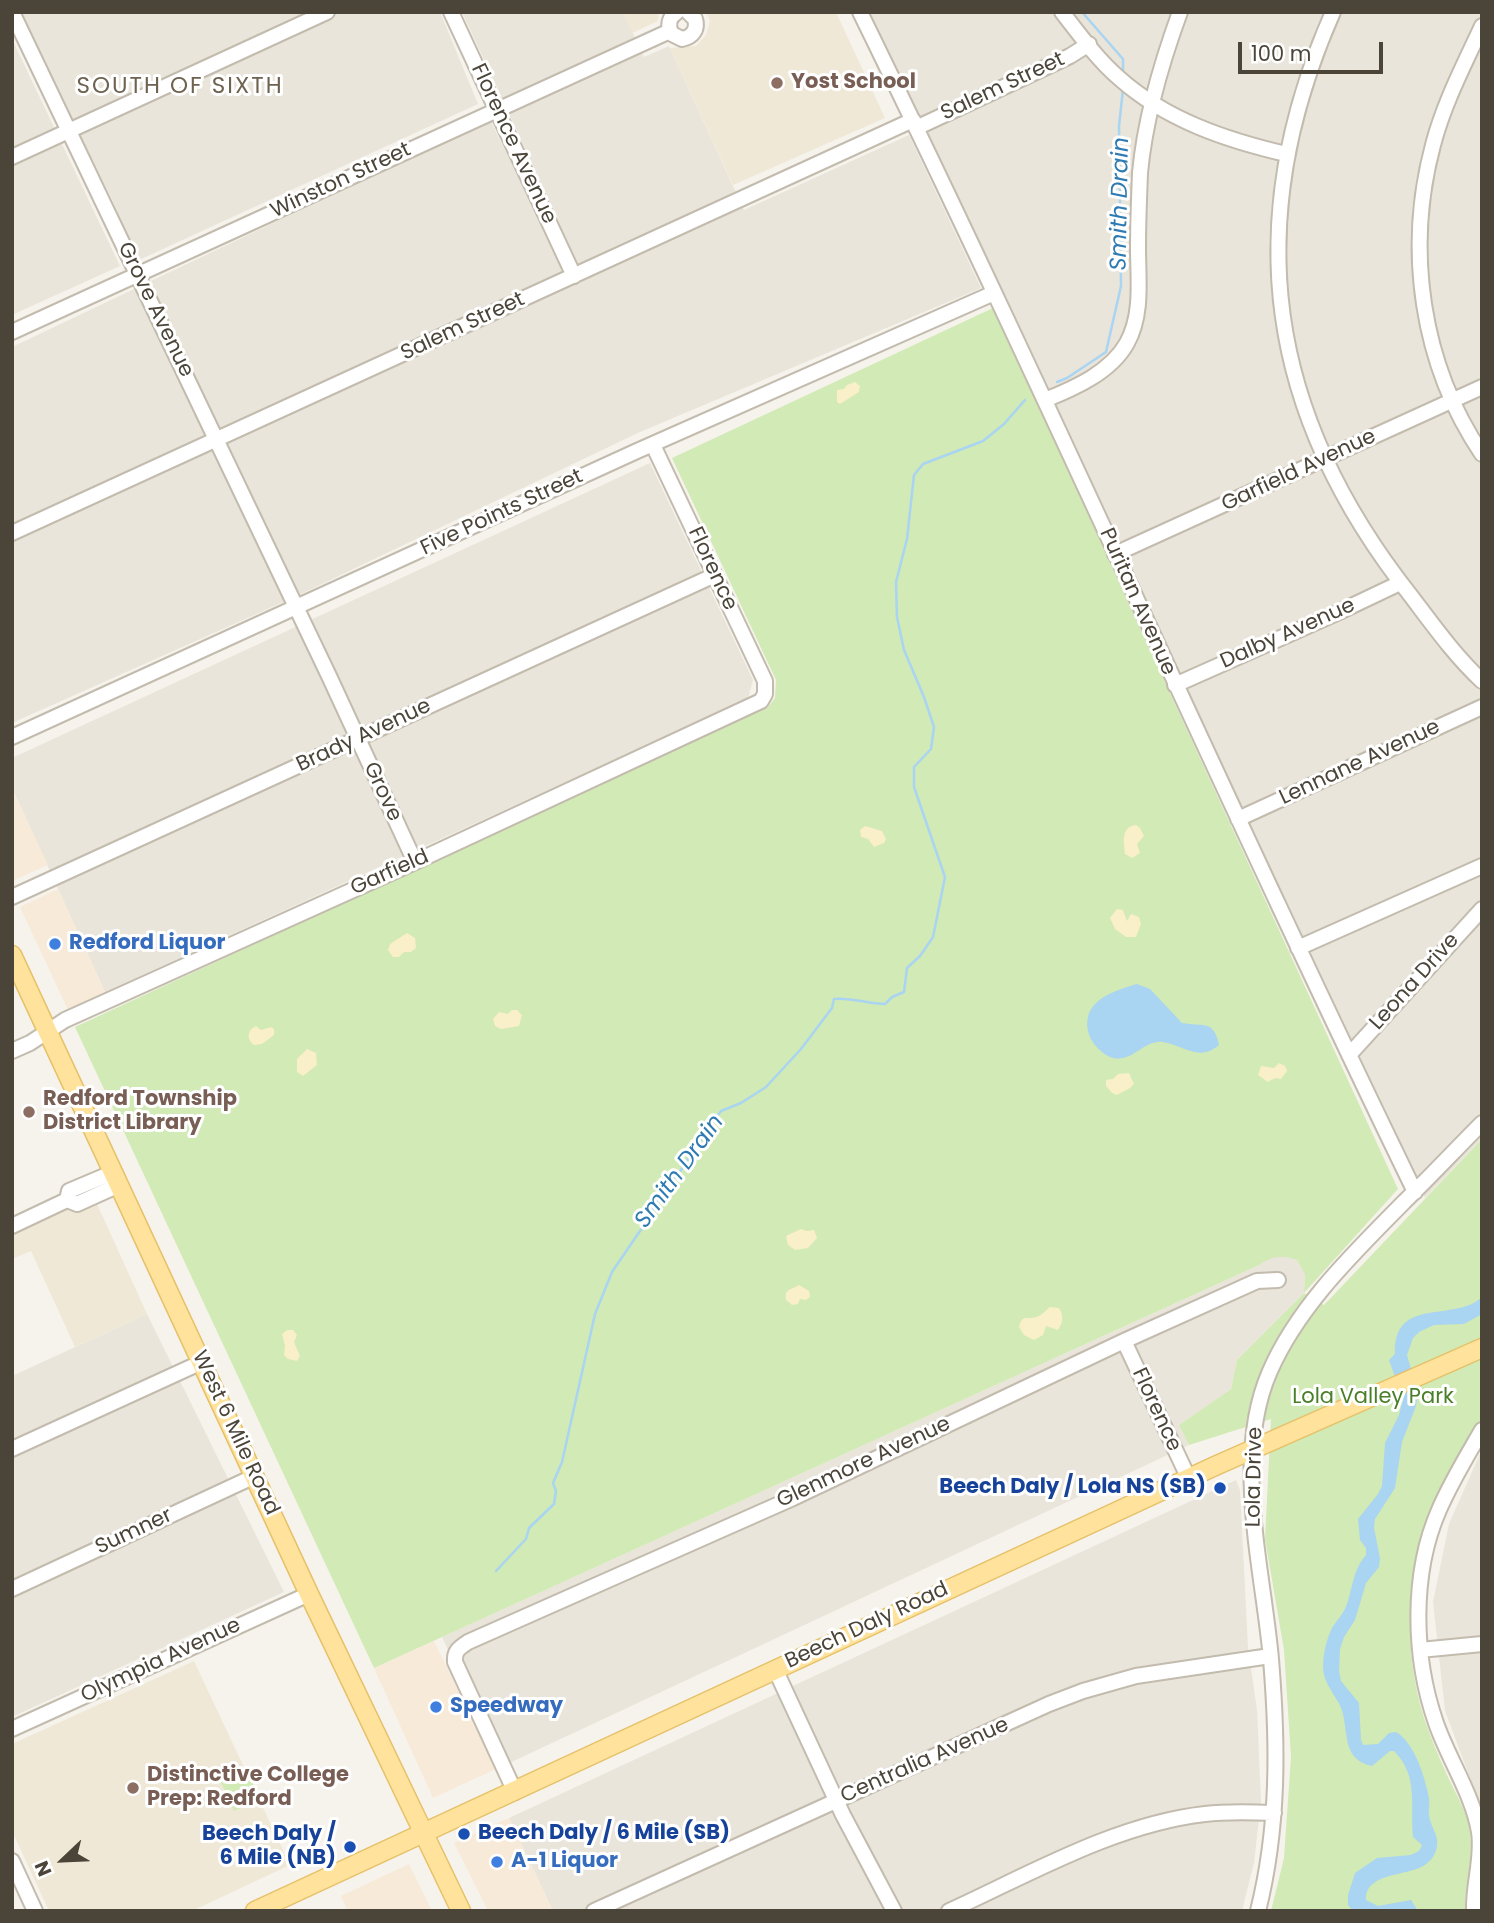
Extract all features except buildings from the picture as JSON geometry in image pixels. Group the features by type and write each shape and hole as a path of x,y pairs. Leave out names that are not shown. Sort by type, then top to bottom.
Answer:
{"main road":[{"name":"West 6 Mile Road","path":"12,955 309,1594 461,1911"},
{"name":"Beech Daly Road","path":"255,1911 1189,1479 1482,1348"}],"street":[{"name":"Grove Avenue","path":"12,12 296,608"},
{"path":"12,158 327,12"},
{"name":"Florence Avenue","path":"451,12 574,276"},
{"path":"670,31 669,21 677,12"},
{"name":"Winston Street","path":"12,332 670,31 678,38 691,36 696,24 688,12"},
{"name":"Puritan Avenue","path":"860,12 995,293 1175,685 1415,1192"},
{"path":"1062,12 1118,78 1167,113 1219,136 1286,154"},
{"path":"1045,400 1075,387 1107,367 1121,352 1132,332 1138,302 1140,171 1152,102 1181,12"},
{"path":"1333,12 1299,100 1286,154 1280,198 1278,236 1283,317 1299,392 1324,459 1359,523 1400,583 1456,654 1482,681"},
{"path":"1482,26 1442,116 1429,162 1421,208 1420,256 1425,309 1437,361 1452,400 1482,454"},
{"name":"Salem Street","path":"12,533 574,276 1058,61 1089,44"},
{"name":"Five Points Street","path":"12,737 653,445 995,293"},
{"name":"Garfield Avenue","path":"1115,554 1482,387"},
{"name":"Florence","path":"653,445 765,681 765,694"},
{"name":"Brady Avenue","path":"12,897 715,575"},
{"name":"Dalby Avenue","path":"1175,685 1400,583"},
{"name":"Grove","path":"296,608 415,862"},
{"name":"Garfield","path":"12,1051 76,1015 755,706 765,694"},
{"name":"Lennane Avenue","path":"1238,819 1482,707"},
{"path":"1298,948 1482,866"},
{"name":"Leona Drive","path":"1349,1055 1482,909"},
{"name":"Lola Drive","path":"1258,1911 1270,1860 1277,1749 1270,1656 1253,1530 1253,1450 1255,1417 1259,1402 1269,1373 1291,1332 1339,1269 1482,1122"},
{"path":"12,1226 67,1200 69,1191 116,1178"},
{"name":"Glenmore Avenue","path":"515,1791 459,1672 455,1655 458,1648 793,1497 1257,1281 1279,1280"},
{"name":"Florence","path":"1124,1341 1189,1479"},
{"path":"12,1449 202,1362"},
{"path":"1474,1911 1474,1889 1481,1848 1478,1808 1446,1752 1422,1673 1420,1650 1421,1592 1433,1526 1448,1491 1482,1430"},
{"name":"Sumner","path":"12,1589 256,1476"},
{"name":"Olympia Avenue","path":"12,1729 309,1594"},
{"path":"1420,1650 1482,1644"},
{"name":"Centralia Avenue","path":"594,1911 1083,1691 1136,1676 1270,1656"},
{"path":"775,1669 836,1801 894,1911"},
{"path":"949,1911 1094,1845 1138,1828 1204,1814 1275,1813"},
{"path":"13,1865 35,1911"}],"shaded area":[{"path":"19,12 440,12 478,104 137,261 114,203"},
{"path":"462,12 623,12 644,57 669,46 744,210 909,135 981,288 640,432 299,595 12,723 12,347 490,120 545,229 559,222"},
{"path":"623,12 659,12 658,21 632,33"},
{"name":"Yost School","path":"706,12 836,12 885,118 733,185 670,48 696,46 706,35 710,21"},
{"path":"865,12 1482,12 1482,1139 1425,1198"},
{"path":"12,39 120,266 12,315"},
{"path":"650,463 753,680 748,699 105,992 12,788 12,758"},
{"path":"12,788 48,865 12,881"},
{"path":"58,889 105,992 68,1010 20,907"},
{"path":"93,1195 147,1314 75,1347 31,1251 12,1259 12,1232"},
{"path":"1271,1256 1285,1256 1297,1260 1305,1275 1304,1293 1237,1360 1231,1389 1179,1425 1189,1445 503,1766 442,1637 1257,1266"},
{"path":"147,1314 284,1592 12,1717 12,1376"},
{"path":"1482,1449 1482,1810 1445,1711 1433,1602 1449,1524"},
{"path":"1236,1480 1240,1490 1248,1647 1257,1710 1261,1801 1254,1863 1242,1911 553,1911 509,1818"},
{"path":"434,1641 496,1769 433,1798 374,1668"},
{"name":"Distinctive College Prep: Redford","path":"194,1661 290,1865 192,1911 49,1911 12,1831 12,1744"},
{"path":"509,1818 553,1911 488,1911 454,1843"},
{"path":"409,1864 432,1911 348,1911 341,1896"}],"green space":[{"path":"993,308 1398,1189 1304,1293 1305,1275 1297,1260 1286,1257 1272,1258 374,1668 75,1027 768,707 775,698 776,680 672,458"},
{"name":"Lola Valley Park","path":"1482,1139 1482,1445 1464,1455 1449,1470 1426,1526 1414,1580 1410,1636 1417,1691 1424,1718 1469,1826 1471,1847 1465,1911 1271,1911 1284,1858 1291,1757 1284,1650 1265,1539 1271,1419 1189,1445 1179,1425 1231,1389 1237,1360 1304,1293 1324,1305"},
{"path":"232,1769 238,1782 250,1777 260,1799 234,1811 218,1776"}],"sand":[{"path":"855,382 860,386 859,392 840,404 837,402 837,390"},
{"path":"1136,825 1144,836 1137,844 1140,853 1132,858 1125,854 1124,836 1127,829"},
{"path":"865,826 882,831 886,839 884,843 874,847 868,839 861,837 860,830"},
{"path":"1117,909 1123,910 1127,921 1131,914 1139,917 1141,924 1136,937 1126,937 1115,929 1110,918"},
{"path":"407,933 415,938 416,948 399,957 393,957 388,950 390,944"},
{"path":"517,1010 522,1015 519,1026 501,1029 495,1026 493,1019 499,1012 508,1014"},
{"path":"256,1026 261,1030 271,1027 274,1029 274,1035 262,1044 254,1045 249,1035"},
{"path":"307,1049 316,1053 317,1065 303,1076 297,1072 297,1059"},
{"path":"1279,1063 1285,1066 1287,1071 1281,1079 1275,1078 1268,1082 1258,1075 1261,1066 1274,1068"},
{"path":"1129,1073 1134,1084 1130,1088 1117,1095 1106,1086 1106,1080 1113,1079 1118,1074"},
{"path":"801,1229 814,1230 817,1238 808,1248 795,1250 788,1245 786,1236"},
{"path":"799,1285 809,1291 810,1297 806,1300 800,1299 798,1304 792,1305 786,1300 786,1293"},
{"path":"1050,1307 1059,1308 1062,1314 1058,1330 1046,1326 1043,1335 1034,1340 1024,1335 1019,1327 1022,1320 1038,1316"},
{"path":"293,1330 297,1335 294,1342 300,1356 297,1361 284,1355 282,1334"}],"water":[{"path":"1137,984 1150,989 1182,1023 1211,1028 1219,1045 1212,1050 1198,1053 1156,1042 1123,1058 1105,1054 1089,1035 1087,1020 1090,1012 1095,1004 1110,994"},
{"path":"1482,1297 1482,1314 1464,1324 1434,1325 1413,1338 1407,1355 1418,1394 1402,1442 1395,1488 1375,1519 1379,1567 1366,1583 1355,1620 1340,1649 1341,1681 1359,1703 1363,1745 1378,1744 1389,1733 1396,1732 1414,1752 1422,1771 1429,1800 1429,1815 1437,1838 1435,1854 1419,1868 1380,1879 1368,1891 1366,1900 1378,1906 1411,1900 1418,1911 1353,1911 1348,1905 1348,1895 1355,1873 1377,1858 1411,1855 1419,1851 1422,1845 1413,1837 1412,1791 1402,1761 1394,1751 1390,1751 1372,1766 1356,1759 1352,1753 1343,1714 1324,1675 1325,1651 1332,1628 1346,1607 1358,1566 1366,1555 1366,1548 1360,1540 1358,1519 1382,1486 1385,1443 1399,1415 1403,1399 1389,1360 1395,1354 1397,1336 1404,1324 1415,1317 1457,1309"}],"waterway":[{"name":"Smith Drain","path":"1082,12 1123,59 1123,72"},
{"name":"Smith Drain","path":"1057,382 1106,352 1121,286 1119,126 1123,89"},
{"name":"Smith Drain","path":"496,1571 526,1539 529,1528 554,1504 556,1491 553,1483 562,1462 595,1314 612,1272 663,1191 679,1173 721,1111 741,1103 766,1087 801,1049 832,1008 834,999 885,1004 892,997 904,992 907,968 920,956 933,937 945,877 914,787 914,767 931,749 934,727 904,650 897,617 896,582 907,539 914,475 923,464 983,441 1004,424 1025,400"}],"place":[{"name":"Yost School","path":"777,83"},
{"name":"Redford Liquor","path":"55,944"},
{"name":"Redford Township District Library","path":"29,1112"},
{"name":"Beech Daly / Lola NS (SB)","path":"1220,1488"},
{"name":"Speedway","path":"436,1707"},
{"name":"Distinctive College Prep: Redford","path":"133,1788"},
{"name":"Beech Daly / 6 Mile (SB)","path":"464,1834"},
{"name":"Beech Daly / 6 Mile (NB)","path":"350,1847"},
{"name":"A-1 Liquor","path":"497,1862"}],"district":[{"name":"SOUTH OF SIXTH","path":"180,87"}]}
